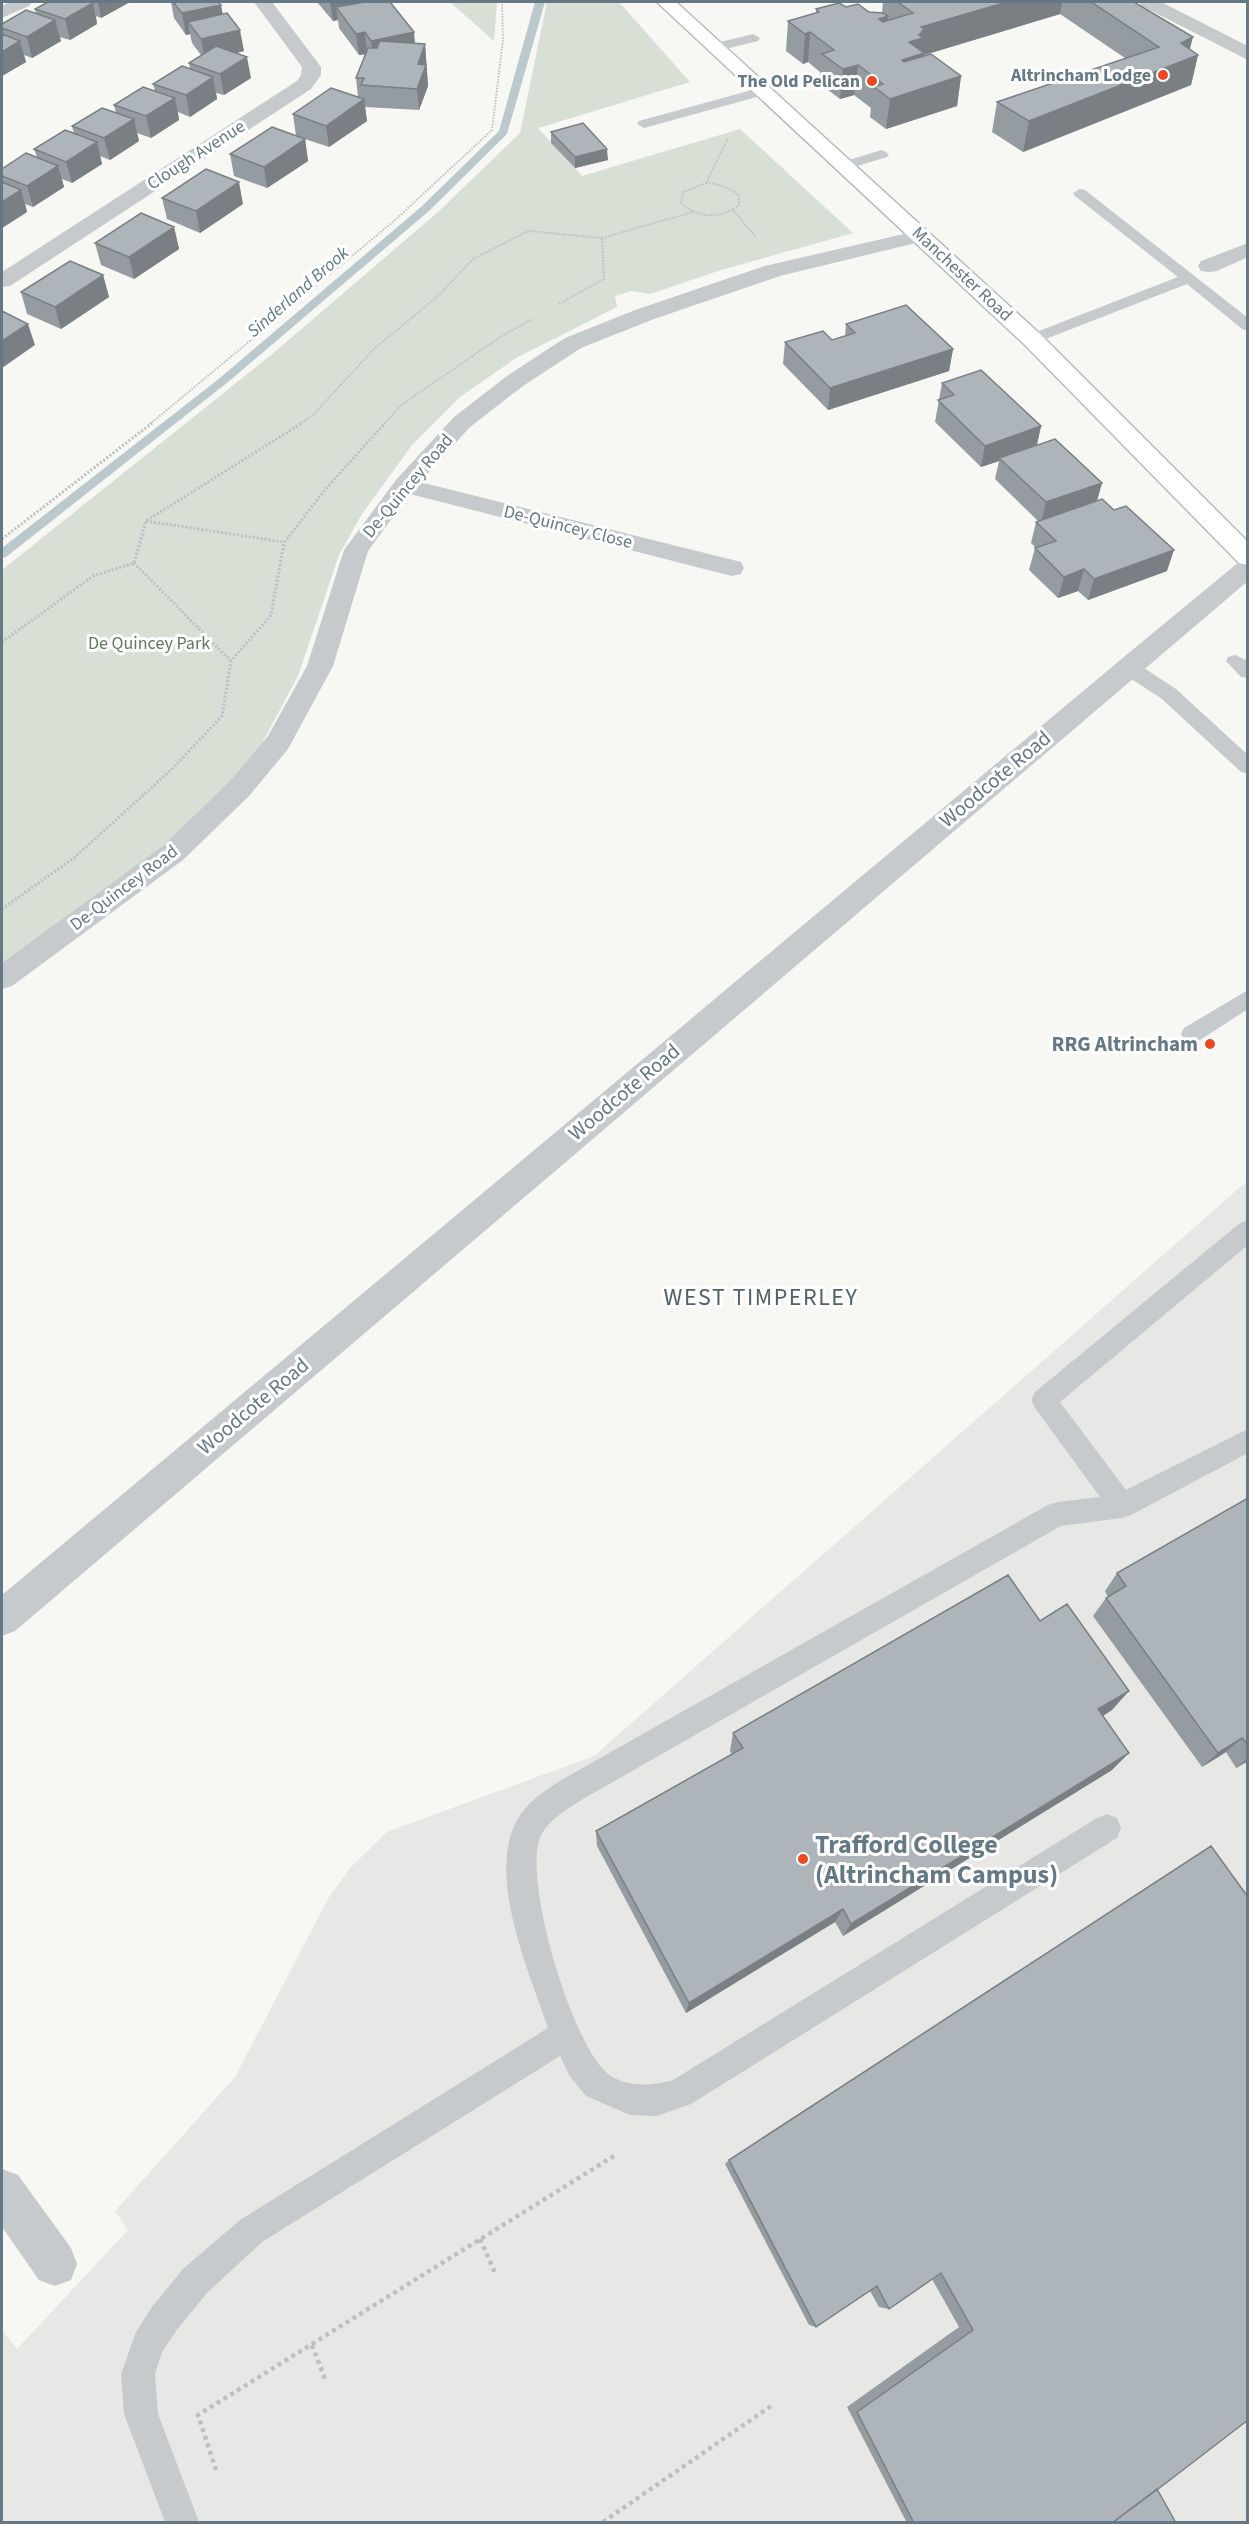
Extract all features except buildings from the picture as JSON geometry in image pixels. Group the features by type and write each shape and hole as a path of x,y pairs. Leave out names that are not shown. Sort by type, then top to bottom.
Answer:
{"highway":[{"name":"Manchester Road","path":"666,2 1032,339 1248,557"}],"street":[{"path":"2,14 23,2"},
{"name":"Clough Avenue","path":"2,281 304,85 311,75 312,67 263,2"},
{"path":"1148,2 1245,50"},
{"name":"De-Quincey Road","path":"2,978 173,853 239,789 278,742 320,666 356,550 404,485 462,422 515,381 573,343 646,314 773,272 921,236"},
{"path":"1209,266 1248,249"},
{"name":"De-Quincey Close","path":"404,485 732,568"},
{"name":"Woodcote Road","path":"2,1618 1248,568"},
{"path":"2,2191 55,2264"}],"lane":[{"path":"717,47 753,38"},
{"path":"644,124 763,91"},
{"path":"844,166 882,154"},
{"path":"1080,193 1248,326"},
{"path":"1032,339 1189,278"},
{"path":"1128,667 1169,694 1248,767"},
{"path":"1192,1034 1248,998"},
{"path":"1122,1506 1044,1400 1248,1230"},
{"path":"1107,1828 680,2093 657,2100 630,2099 597,2085 580,2064 566,2035 528,1922 522,1887 520,1849 528,1828 542,1810 573,1789 1057,1514 1122,1506 1248,1440"},
{"path":"182,2523 141,2414 138,2373 148,2344 164,2319 195,2281 251,2231 566,2035"}],"path":[{"path":"2,539 186,396 394,221 492,130 503,40 502,2"},
{"path":"616,233 693,212 710,215 727,213 739,206 739,195 726,186 717,184 706,183 689,188 680,198 686,208 693,212"},
{"path":"134,563 146,521 312,416 375,348 438,296 473,259 528,231 602,238"},
{"path":"2,909 75,857 172,769 222,716 231,661 271,615 284,543 324,491"},
{"path":"146,521 284,543"},
{"path":"2,642 93,576 134,563"},
{"path":"134,563 231,661"},
{"path":"216,2469 198,2415 617,2154"},
{"path":"480,2239 496,2275"},
{"path":"312,2344 325,2379"},
{"path":"603,2523 774,2404"}],"shaded area":[{"name":"Trafford College (Altrincham Campus)","path":"1247,1181 1247,2522 2,2522 2,2330 17,2349 128,2230 115,2211 235,2077 329,1897 351,1867 387,1832 594,1756"}],"green space":[{"path":"450,2 497,2 494,41"},
{"name":"De Quincey Park","path":"547,2 619,2 690,82 538,128 582,176 740,129 853,233 718,271 650,294 632,291 615,296 617,307 516,358 460,397 412,445 362,514 339,555 298,676 262,743 204,812 138,870 2,969 2,570 271,355 438,212 520,133"}],"waterway":[{"name":"Sinderland Brook","path":"2,554 224,380 425,209 504,132 540,2"}],"place":[{"name":"Altrincham Lodge","path":"1163,75"},
{"name":"The Old Pelican","path":"872,81"},
{"name":"RRG Altrincham","path":"1210,1044"},
{"name":"Trafford College (Altrincham Campus)","path":"803,1859"}],"district":[{"name":"WEST TIMPERLEY","path":"761,1297"}]}
